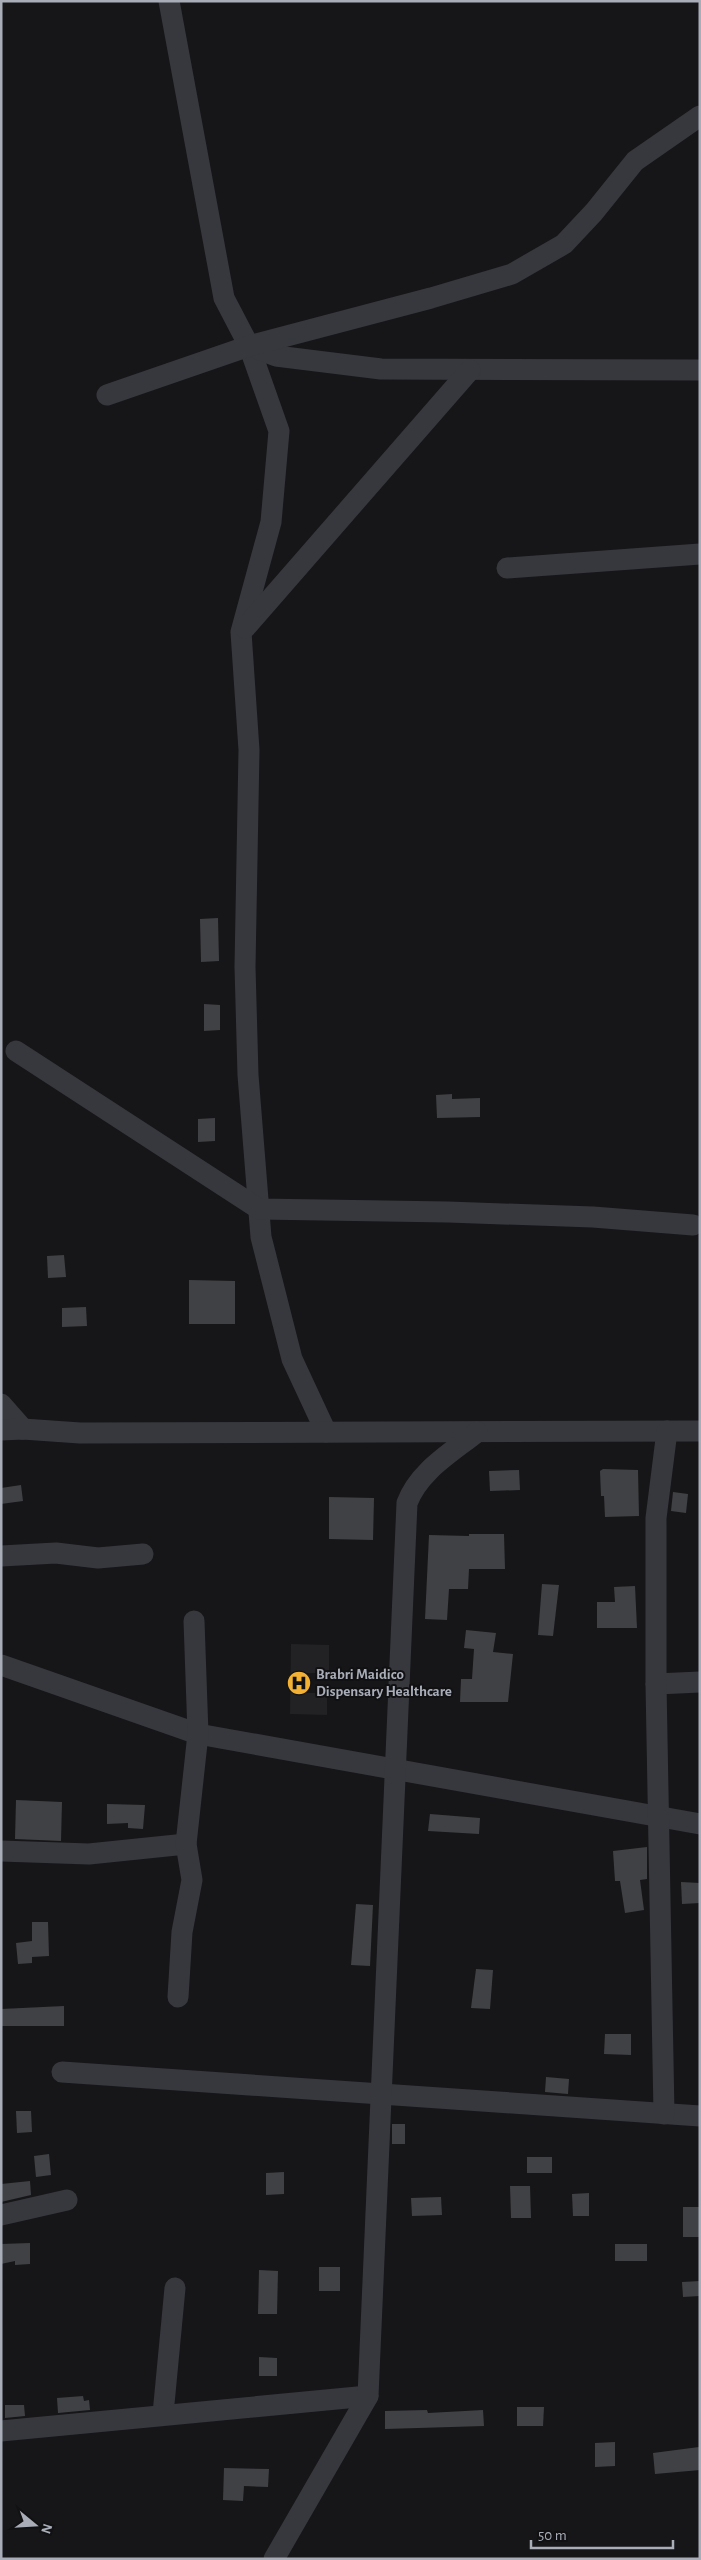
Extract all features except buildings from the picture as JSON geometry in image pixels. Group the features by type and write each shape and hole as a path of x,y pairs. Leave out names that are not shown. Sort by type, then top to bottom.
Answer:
{"street":[{"path":"169,1 224,298 249,346 279,431 271,522 242,632 249,750 245,966 248,1075 261,1237 292,1359 326,1432"},
{"path":"107,395 249,346 431,298 512,274 564,244 594,212 635,161 700,116"},
{"path":"249,346 276,356 362,367 470,370 700,370"},
{"path":"242,632 470,370"},
{"path":"507,568 700,554"},
{"path":"16,1050 259,1209 593,1216 693,1225"},
{"path":"1,1404 23,1429"},
{"path":"1,1430 23,1429 80,1433 700,1431"},
{"path":"664,2114 660,1818 656,1684 656,1518 667,1431"},
{"path":"274,2559 368,2396 407,1503 413,1487 423,1476 477,1432"},
{"path":"1,1556 56,1553 98,1558 143,1554"},
{"path":"178,1997 182,1932 192,1880 186,1844 198,1734 194,1621"},
{"path":"1,1665 198,1734 700,1824"},
{"path":"656,1684 700,1682"},
{"path":"1,1851 89,1854 186,1844"},
{"path":"62,2072 380,2096 700,2116"},
{"path":"1,2214 67,2200"},
{"path":"163,2414 175,2288"},
{"path":"1,2431 163,2414 368,2396"}],"shaded area":[{"name":"Brabri Maidico Dispensary Healthcare","path":"291,1644 329,1645 329,1673 307,1673 307,1693 327,1693 327,1715 290,1714"}],"place":[{"name":"Brabri Maidico Dispensary Healthcare","path":"299,1683"}]}
